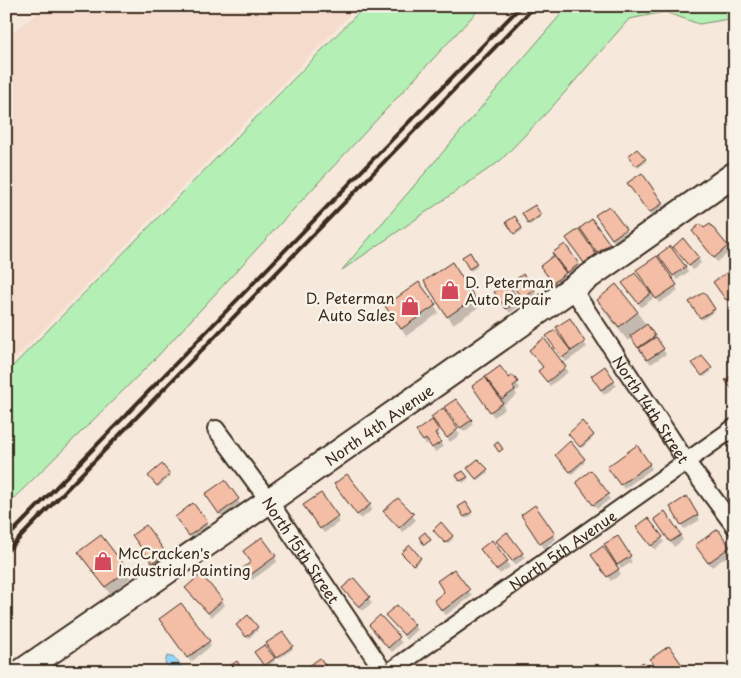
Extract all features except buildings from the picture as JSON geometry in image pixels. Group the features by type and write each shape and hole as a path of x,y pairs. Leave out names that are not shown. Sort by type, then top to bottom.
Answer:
{"main road":[{"name":"North 4th Avenue","path":"21,672 269,501 735,174"}],"street":[{"name":"North 14th Street","path":"572,288 686,461 735,527"},
{"name":"North 5th Avenue","path":"389,672 735,427"},
{"name":"North 15th Street","path":"216,429 269,501 384,672"}],"shaded area":[{"path":"47,6 358,6 6,368 6,38"}],"green space":[{"path":"365,6 482,6 153,361 6,506 6,373"},
{"path":"568,6 735,6 735,18 699,24 665,12 629,19 552,107 500,161 342,270"}],"water":[{"path":"167,656 175,658 181,666 180,672 172,671 165,663"}],"railway":[{"path":"6,539 521,6"},
{"path":"6,552 535,6"}],"place":[{"name":"D. Peterman Auto Repair","path":"450,290"},
{"name":"D. Peterman Auto Sales","path":"410,306"},
{"name":"McCracken's Industrial Painting","path":"103,561"}]}
